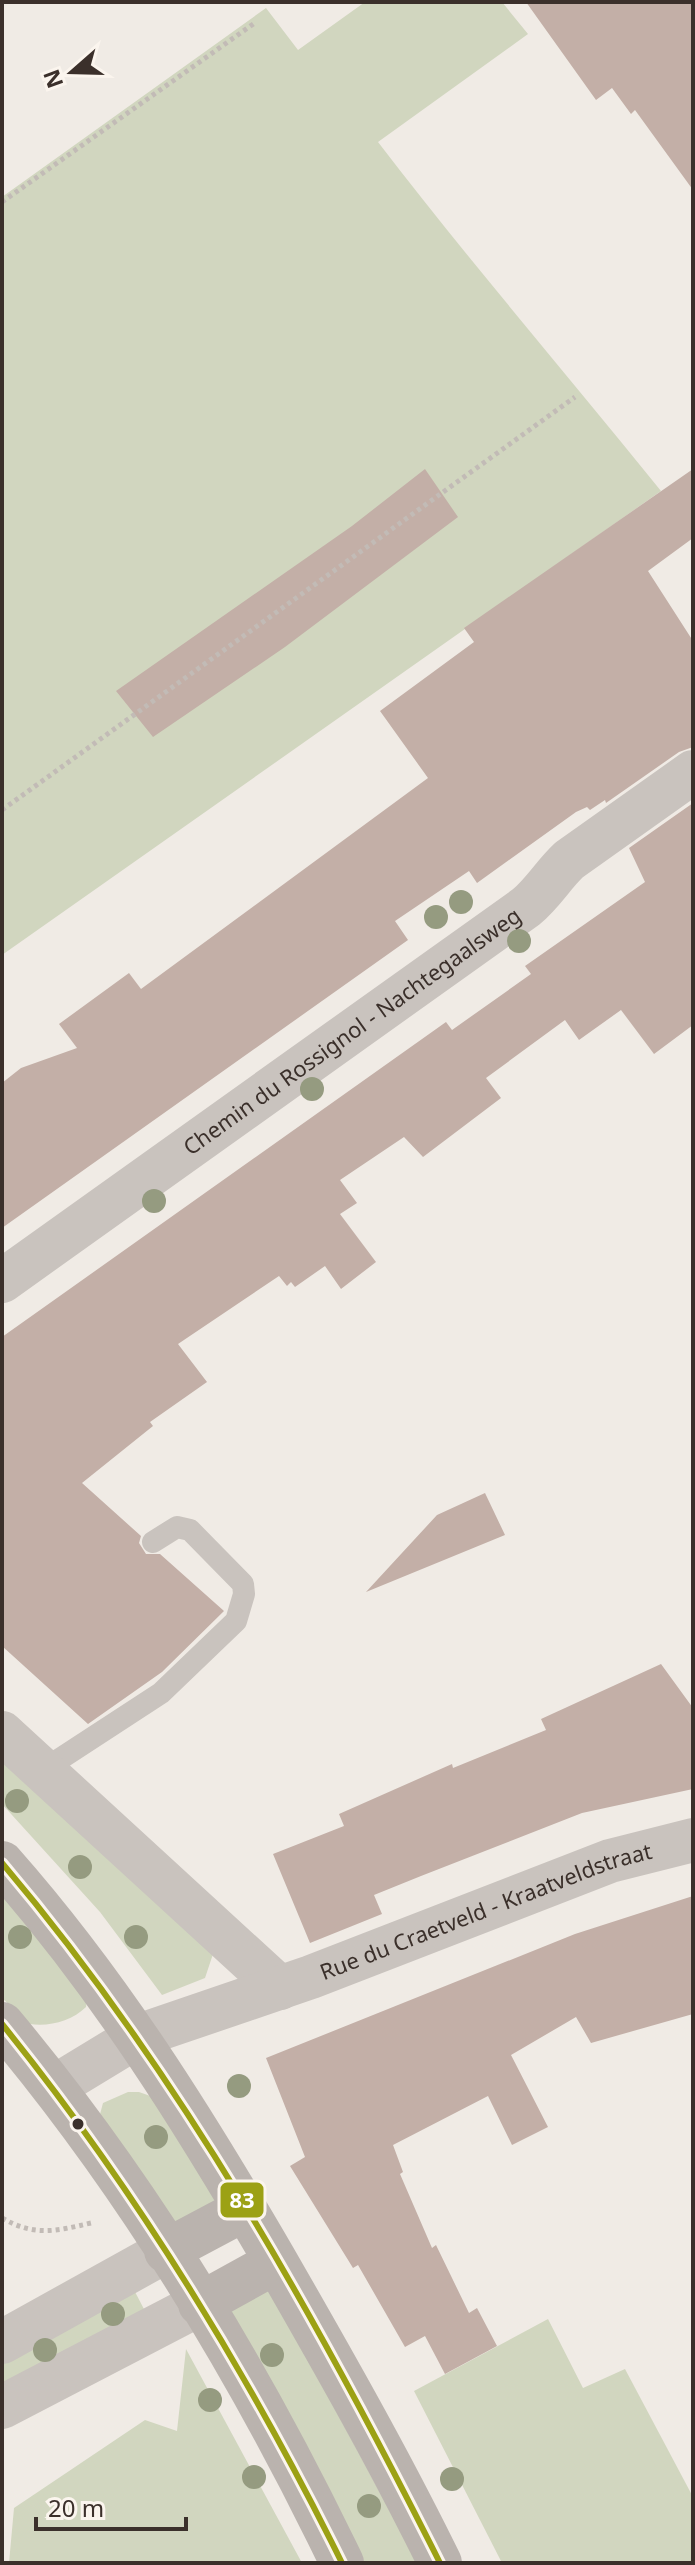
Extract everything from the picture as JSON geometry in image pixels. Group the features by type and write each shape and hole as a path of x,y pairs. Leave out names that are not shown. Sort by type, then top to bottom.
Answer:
{"street":[{"name":"Chemin du Rossignol - Nachtegaalsweg","path":"2,1281 526,907 544,892 554,874 569,860 693,772"},
{"path":"2,1733 280,1988"},
{"name":"Rue du Craetveld - Kraatveldstraat","path":"54,2087 138,2036 280,1988 597,1866 693,1840"},
{"path":"2,1863 97,1978 138,2036 245,2209 373,2431 440,2563"},
{"path":"2,2024 54,2087 200,2304 286,2454 342,2563"},
{"path":"2,2342 245,2209"},
{"path":"2,2407 276,2262"}],"lane":[{"path":"43,1770 150,1701 236,1621 244,1594 243,1584 190,1530 177,1527 153,1542"}],"path":[{"path":"2,202 256,22"},
{"path":"2,810 575,397"},
{"path":"2,2218 35,2233 53,2233 99,2221"}],"green space":[{"path":"365,2 502,2 528,34 378,142 661,491 2,955 2,197 266,8 298,50"},
{"path":"2,1755 213,1954 205,1978 162,1995 100,1912 2,1804"},
{"path":"2,1888 87,2000 86,2007 74,2016 52,2024 30,2024 2,1998"},
{"path":"128,2092 156,2098 219,2202 180,2231 99,2118 103,2103"},
{"path":"258,2287 272,2292 418,2563 360,2563 227,2319 229,2303"},
{"path":"134,2290 145,2311 2,2389 2,2361"},
{"path":"548,2319 583,2388 625,2369 693,2497 693,2563 502,2563 414,2391"},
{"path":"186,2349 302,2563 9,2563 14,2508 145,2420 177,2431"}],"building":[{"path":"526,2 693,2 693,190 635,110 631,114 612,88 596,100"},
{"path":"425,469 458,517 285,647 153,737 116,691 352,526"},
{"path":"693,469 693,538 648,571 693,641 693,747 679,752 606,803 605,800 590,810 587,807 576,812 477,883 469,871 395,921 408,940 2,1228 2,1083 21,1068 77,1048 59,1024 129,973 141,989 428,778 380,711 474,642 464,628"},
{"path":"693,803 693,1025 654,1054 621,1010 579,1040 565,1020 486,1078 501,1098 423,1157 404,1137 340,1180 357,1203 340,1214 376,1262 341,1289 325,1266 295,1287 291,1282 287,1286 279,1276 178,1344 207,1382 150,1422 153,1426 82,1483 141,1536 139,1543 146,1554 160,1554 224,1611 162,1672 88,1724 2,1646 2,1337 446,1022 452,1030 531,974 525,966 645,882 629,848"},
{"path":"485,1493 505,1535 366,1592 437,1515"},
{"path":"661,1664 693,1708 693,1789 582,1813 421,1876 374,1895 382,1914 310,1943 273,1854 344,1826 339,1814 452,1764 453,1768 546,1730 541,1719"},
{"path":"693,1896 693,2014 591,2043 576,2017 511,2055 548,2127 512,2145 488,2096 393,2145 403,2172 400,2174 432,2248 436,2245 469,2313 477,2308 497,2346 445,2374 425,2336 405,2347 358,2265 353,2268 290,2166 305,2157 266,2058 575,1934"}],"transit line":[{"name":"83","path":"2,1863 67,1943 128,2027 242,2200 345,2380 440,2563"},
{"name":"83","path":"2,2024 99,2152 187,2284 268,2421 342,2563"}]}
